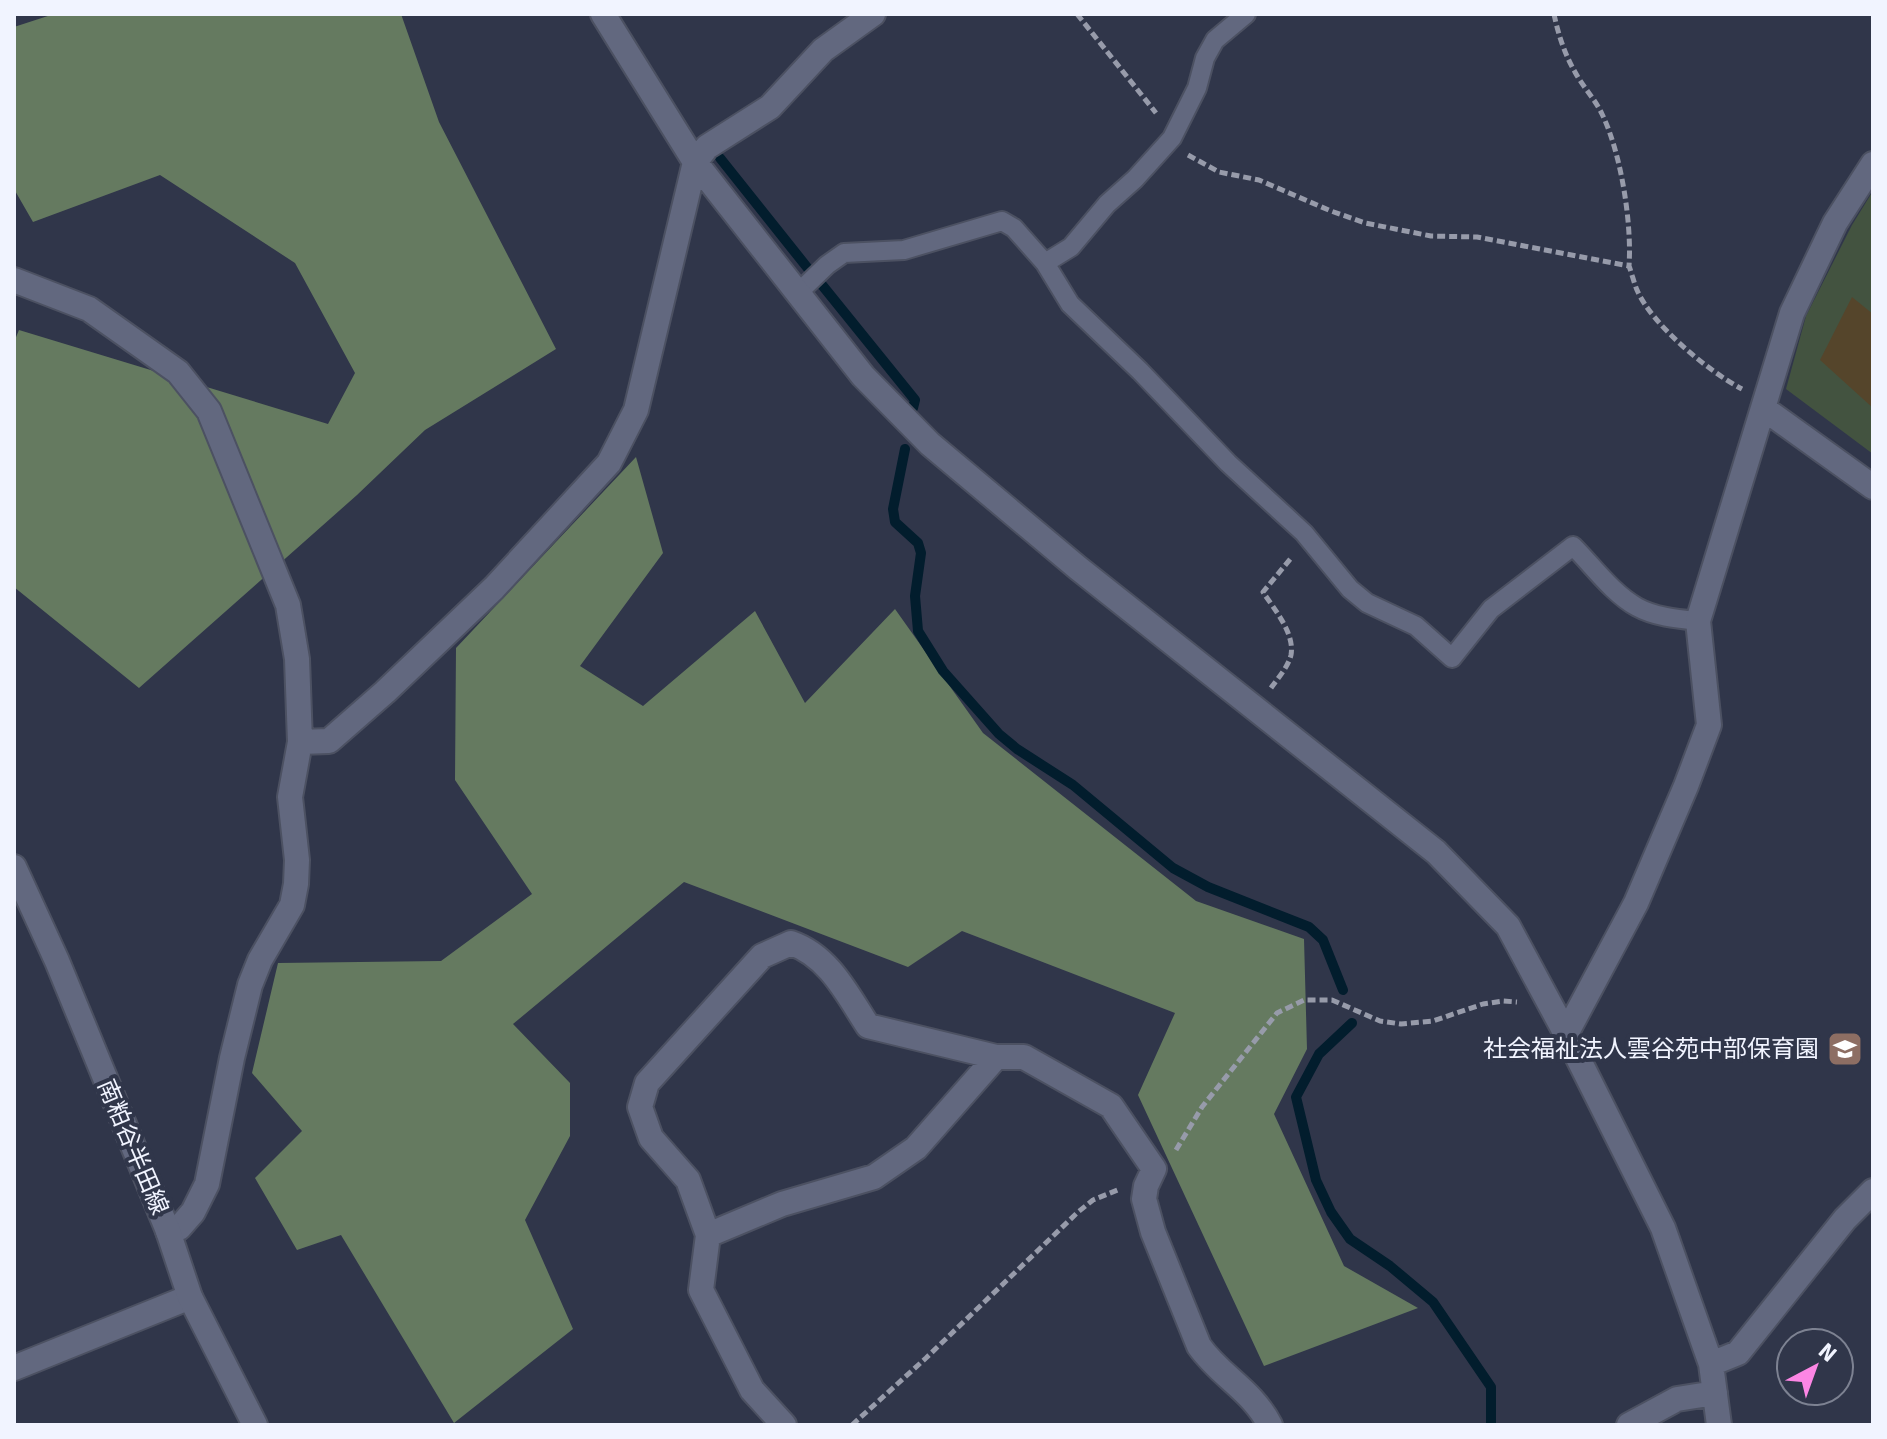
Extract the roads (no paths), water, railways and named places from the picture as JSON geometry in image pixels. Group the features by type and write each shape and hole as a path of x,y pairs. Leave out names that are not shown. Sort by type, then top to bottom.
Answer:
{"street":[{"path":"603,14 695,162 863,376 930,444 1078,568 1436,852 1508,926 1663,1228 1711,1364 1719,1425"},
{"path":"300,742 329,741 385,692 494,588 609,463 636,410 695,162 707,147 770,107 823,50 873,14"},
{"path":"1566,1034 1636,903 1709,725 1698,621 1792,313 1835,223 1873,164"},
{"path":"14,280 89,309 178,372 209,411 288,605 297,659 300,742 290,797 297,860 292,905 260,960 250,985 207,1184 193,1212 179,1228 168,1231"},
{"path":"1765,403 1873,487"},
{"name":"南粕谷半田線","path":"14,867 57,961 168,1231 190,1297 255,1425"},
{"path":"784,1425 752,1390 701,1290 708,1235 688,1180 651,1138 640,1107 647,1083 762,956 791,943 806,948 832,971 868,1026 996,1057 1024,1057 1111,1106 1150,1177 1144,1199 1153,1232 1199,1346 1210,1361 1245,1391 1270,1425"},
{"path":"708,1235 782,1204 874,1177 916,1148 996,1057"},
{"path":"1711,1364 1738,1353 1845,1219 1873,1191"},
{"path":"14,1368 190,1297"},
{"path":"1629,1425 1677,1399 1715,1393"}],"lane":[{"path":"1045,263 1071,247 1107,204 1135,179 1172,138 1197,88 1205,58 1215,40 1246,14"},
{"path":"798,293 844,253 904,250 1002,221 1014,228 1045,263 1070,304 1140,371 1228,463 1308,538 1350,589 1367,603 1416,626 1452,658 1491,609 1573,546 1613,589 1637,607 1671,619 1698,621"}],"waterway":[{"path":"720,158 810,271"},
{"path":"818,280 915,400 913,408"},
{"path":"905,449 893,509 895,522 918,543 921,553 915,596 918,631 943,671 999,734 1073,785 1173,868 1208,887 1309,927 1323,940 1343,990"},
{"path":"1352,1023 1319,1054 1296,1097 1316,1180 1331,1212 1350,1239 1390,1266 1433,1302 1491,1387 1491,1425"}],"place":[{"name":"社会福祉法人雲谷苑中部保育園","path":"1845,1049"}]}
